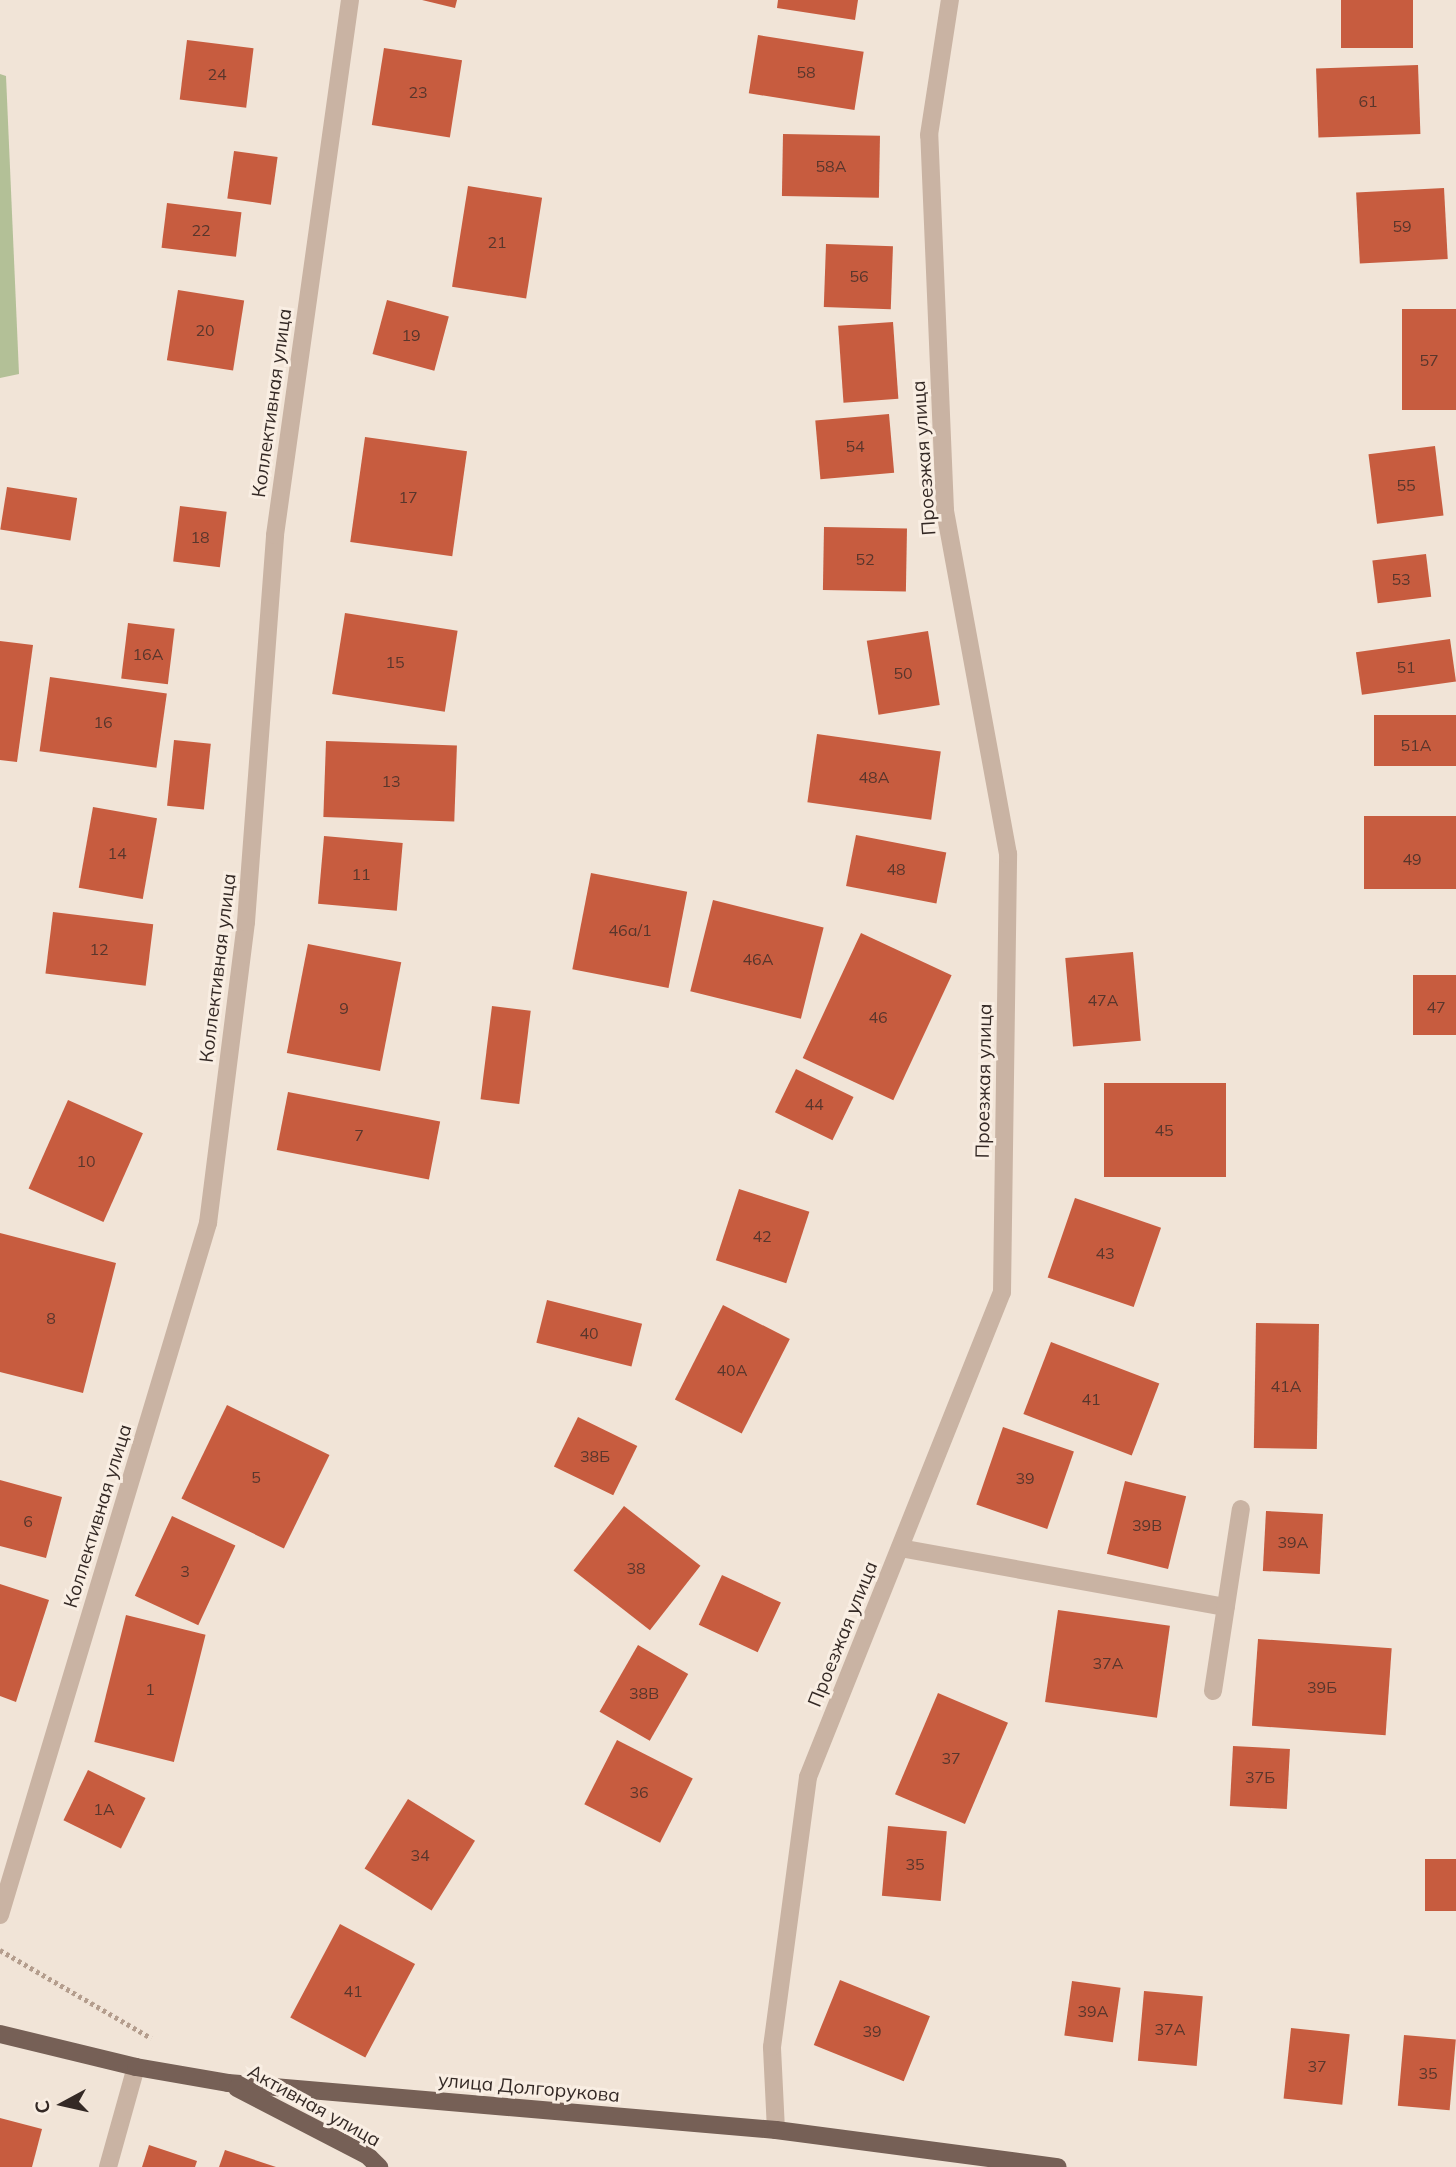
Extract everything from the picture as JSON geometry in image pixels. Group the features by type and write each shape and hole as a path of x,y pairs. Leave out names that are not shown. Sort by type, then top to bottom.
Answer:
{"main road":[{"name":"улица Долгорукова","path":"0,2034 136,2067 228,2083 776,2130 1058,2167"},
{"name":"Активная улица","path":"228,2083 368,2156 379,2167"}],"street":[{"name":"Коллективная улица","path":"0,1915 208,1223 246,922 275,535 349,0"},
{"name":"Проезжая улица","path":"776,2130 772,2048 808,1777 1002,1292 1008,855 945,510 929,135 950,0"},
{"path":"1213,1691 1241,1508"},
{"path":"900,1548 1226,1607"},
{"path":"108,2167 136,2067"}],"path":[{"path":"0,1950 156,2041"}],"green space":[{"path":"0,74 6,76 19,374 0,378"}],"building":[{"path":"422,0 457,0 455,8"},
{"path":"778,0 858,0 855,20 777,8"},
{"path":"1341,0 1413,0 1413,48 1341,48"},
{"path":"758,35 864,52 854,110 749,93"},
{"path":"187,40 254,48 246,108 180,100"},
{"path":"384,48 462,60 450,137 372,125"},
{"path":"1418,65 1420,134 1318,138 1316,69"},
{"path":"783,134 880,136 879,198 782,196"},
{"path":"234,151 278,157 271,205 227,199"},
{"path":"468,186 542,198 526,298 452,287"},
{"path":"1444,188 1448,259 1360,264 1356,193"},
{"path":"167,203 241,212 236,257 162,248"},
{"path":"826,244 893,246 891,309 824,307"},
{"path":"178,290 244,300 233,371 167,360"},
{"path":"387,300 449,317 434,371 373,354"},
{"path":"1402,309 1456,309 1456,410 1402,410"},
{"path":"893,322 898,399 844,403 838,326"},
{"path":"889,414 894,473 820,479 815,420"},
{"path":"365,437 467,451 452,556 350,542"},
{"path":"1435,446 1444,515 1377,524 1368,454"},
{"path":"7,487 77,498 70,541 0,529"},
{"path":"180,506 227,512 220,567 173,562"},
{"path":"824,527 907,528 906,591 823,590"},
{"path":"1426,554 1431,597 1378,603 1372,561"},
{"path":"345,613 458,631 445,712 332,694"},
{"path":"128,623 175,629 168,684 121,679"},
{"path":"928,631 940,705 878,715 867,641"},
{"path":"1450,639 1456,682 1362,695 1356,652"},
{"path":"0,641 33,645 17,762 0,760"},
{"path":"50,677 167,693 156,768 40,751"},
{"path":"1374,715 1456,715 1456,766 1374,766"},
{"path":"817,734 941,751 931,820 807,802"},
{"path":"174,740 211,744 204,810 167,806"},
{"path":"326,741 457,746 454,822 323,817"},
{"path":"93,807 157,818 143,899 79,888"},
{"path":"1364,816 1456,816 1456,889 1364,889"},
{"path":"856,835 946,853 936,904 846,886"},
{"path":"324,836 403,843 397,911 318,904"},
{"path":"591,873 687,892 669,988 572,969"},
{"path":"713,900 824,928 801,1019 690,991"},
{"path":"53,912 153,924 146,986 45,974"},
{"path":"861,933 952,975 893,1100 803,1058"},
{"path":"308,944 401,962 380,1071 287,1053"},
{"path":"1133,952 1141,1041 1073,1047 1065,958"},
{"path":"1413,975 1456,975 1456,1035 1413,1035"},
{"path":"492,1006 531,1011 519,1104 481,1099"},
{"path":"796,1069 854,1097 832,1140 775,1112"},
{"path":"1104,1083 1226,1083 1226,1177 1104,1177"},
{"path":"288,1092 440,1122 429,1179 277,1150"},
{"path":"68,1100 143,1133 103,1222 29,1189"},
{"path":"739,1189 809,1212 786,1283 716,1260"},
{"path":"1075,1198 1161,1228 1134,1307 1048,1277"},
{"path":"0,1233 116,1263 83,1393 0,1372"},
{"path":"547,1300 642,1324 631,1366 536,1343"},
{"path":"723,1305 790,1339 742,1433 675,1399"},
{"path":"1256,1323 1319,1324 1317,1449 1254,1448"},
{"path":"1051,1342 1159,1384 1132,1455 1023,1414"},
{"path":"227,1405 329,1455 284,1548 181,1498"},
{"path":"578,1417 637,1446 613,1495 554,1466"},
{"path":"1003,1427 1074,1451 1047,1529 976,1505"},
{"path":"0,1480 62,1497 46,1558 0,1546"},
{"path":"1125,1481 1186,1496 1168,1569 1107,1554"},
{"path":"624,1506 700,1566 650,1630 574,1571"},
{"path":"1266,1511 1323,1514 1320,1574 1263,1571"},
{"path":"172,1516 235,1546 198,1625 135,1596"},
{"path":"722,1575 781,1602 758,1652 699,1625"},
{"path":"0,1584 49,1600 16,1702 0,1696"},
{"path":"1058,1610 1170,1626 1157,1718 1045,1702"},
{"path":"126,1615 206,1635 174,1762 94,1742"},
{"path":"1258,1639 1392,1648 1386,1735 1252,1726"},
{"path":"638,1645 688,1674 650,1741 600,1712"},
{"path":"938,1693 1008,1723 965,1824 895,1794"},
{"path":"617,1740 693,1779 660,1843 584,1804"},
{"path":"1233,1746 1290,1749 1287,1809 1230,1806"},
{"path":"88,1770 146,1798 121,1848 63,1820"},
{"path":"408,1799 475,1841 432,1910 365,1869"},
{"path":"888,1826 947,1831 941,1901 882,1896"},
{"path":"1425,1859 1456,1859 1456,1911 1425,1911"},
{"path":"340,1924 415,1964 365,2057 290,2018"},
{"path":"840,1980 930,2016 904,2081 814,2045"},
{"path":"1072,1981 1121,1988 1113,2042 1064,2035"},
{"path":"1144,1991 1203,1996 1197,2066 1138,2061"},
{"path":"1291,2028 1350,2034 1342,2105 1284,2099"},
{"path":"1404,2035 1456,2040 1450,2110 1398,2106"},
{"path":"0,2118 42,2129 32,2167 0,2167"},
{"path":"149,2145 197,2161 195,2167 142,2167"},
{"path":"225,2150 276,2167 219,2167"}]}
